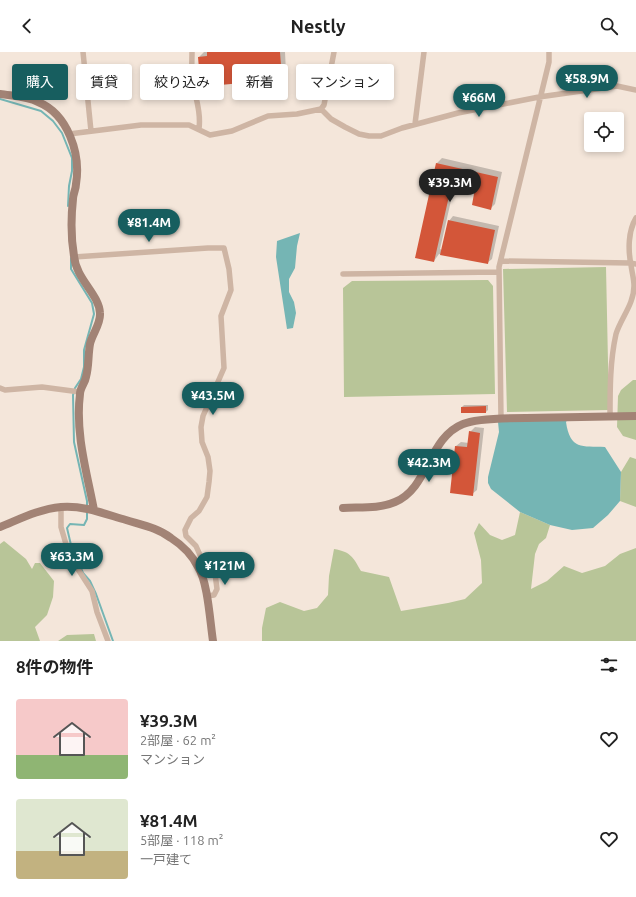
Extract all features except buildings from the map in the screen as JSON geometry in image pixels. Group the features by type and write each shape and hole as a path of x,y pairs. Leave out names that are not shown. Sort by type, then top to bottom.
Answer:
{"street":[{"path":"83,52 91,131"},
{"path":"192,52 193,82 200,121 199,129"},
{"path":"69,134 147,125 189,125 210,135 232,130 268,116 297,114 320,109 324,105 334,52"},
{"path":"415,124 424,52"},
{"path":"501,419 499,272 539,97 549,62 549,52"},
{"path":"320,109 331,119 359,134 381,136 415,124 458,113 539,97 617,86 636,90"},
{"path":"0,94 23,97 39,102 51,110 60,119 69,134 77,161 76,184 73,197 74,257 76,270 96,300 100,313 98,326 90,344 89,365 86,379 80,392 78,412 81,441 94,510"},
{"path":"610,416 611,370 615,340 619,324 633,298 634,277 629,237 636,218"},
{"path":"74,257 224,248 229,269 231,290 221,316 224,368 203,416 201,427 202,442 208,457 210,471 207,497 199,511 191,518 185,530 186,536 196,546 202,566 213,641"},
{"path":"501,261 633,263"},
{"path":"343,274 499,272"},
{"path":"0,388 5,390 42,388 80,392"},
{"path":"344,508 385,506 400,500 418,483 442,440 449,432 463,424 501,419 636,416"},
{"path":"61,507 61,527 68,551 92,591 97,612 108,641"},
{"path":"0,527 41,511 61,507 94,510 156,529 175,541 202,566 215,572"},
{"path":"175,541 186,534"},
{"path":"206,596 214,595 217,589 213,558"}],"green space":[{"path":"606,267 609,410 507,412 503,269"},
{"path":"488,280 493,286 495,394 344,397 343,288 352,281"},
{"path":"633,380 636,380 636,440 623,436 617,427 618,396 621,390"},
{"path":"630,457 636,459 636,507 620,501 621,472"},
{"path":"520,512 550,525 546,538 539,544 535,554 531,589 547,581 564,566 582,573 605,566 620,554 636,548 636,641 262,641 262,628 266,608 280,602 304,611 317,608 328,595 329,576 334,549 351,556 361,571 389,577 401,611 465,599 482,583 481,560 474,533 479,523 490,535 502,540 515,535"},
{"path":"4,541 26,559 32,569 35,563 40,563 54,581 53,597 47,615 35,627 40,641 0,641 0,544"},
{"path":"94,634 96,641 58,641 67,635"}],"water":[{"path":"300,233 295,268 289,279 289,292 294,302 296,313 293,328 287,329 276,257 277,241"},
{"path":"568,419 566,422 568,431 574,442 578,445 584,446 605,447 621,472 620,501 608,515 593,528 572,530 550,525 520,512 491,489 488,483 488,477 499,432 498,422"}],"waterway":[{"path":"0,99 41,111 53,121 62,133 72,158 68,206"},
{"path":"71,258 71,269 92,303 94,314 84,350 84,367 81,379 75,388 73,395 74,442 87,506"},
{"path":"87,511 87,519 84,525 70,524 67,528 71,545 83,573 90,581 96,594 113,641"}]}
